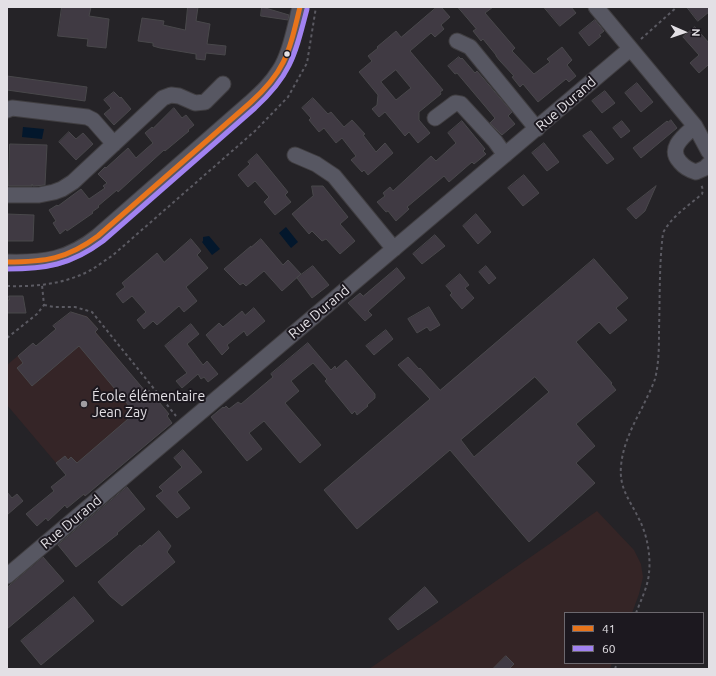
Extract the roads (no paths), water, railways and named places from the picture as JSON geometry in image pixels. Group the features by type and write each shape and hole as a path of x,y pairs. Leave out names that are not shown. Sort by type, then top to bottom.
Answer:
{"street":[{"path":"7,262 42,262 61,257 87,244 250,104 268,86 280,70 290,46 300,7"},
{"path":"596,7 695,126 709,152"},
{"path":"457,41 470,47 537,129"},
{"name":"Rue Durand","path":"7,576 630,49"},
{"path":"7,194 39,195 62,190 73,182 163,98 171,95 179,96 195,103 205,102 223,84"},
{"path":"436,118 454,103 461,104 495,141 505,155"},
{"path":"7,110 12,108 87,117 93,120 114,144"},
{"path":"695,126 680,139 675,151 677,158 687,170 696,172 705,168 709,164"},
{"path":"295,155 316,164 334,176 394,249"}],"water":[{"path":"23,127 44,129 42,139 22,137"},
{"path":"286,227 298,242 291,248 279,233"},
{"path":"209,236 220,249 212,255 202,242 203,237"}],"place":[{"name":"École élémentaire Jean Zay","path":"84,404"}]}
